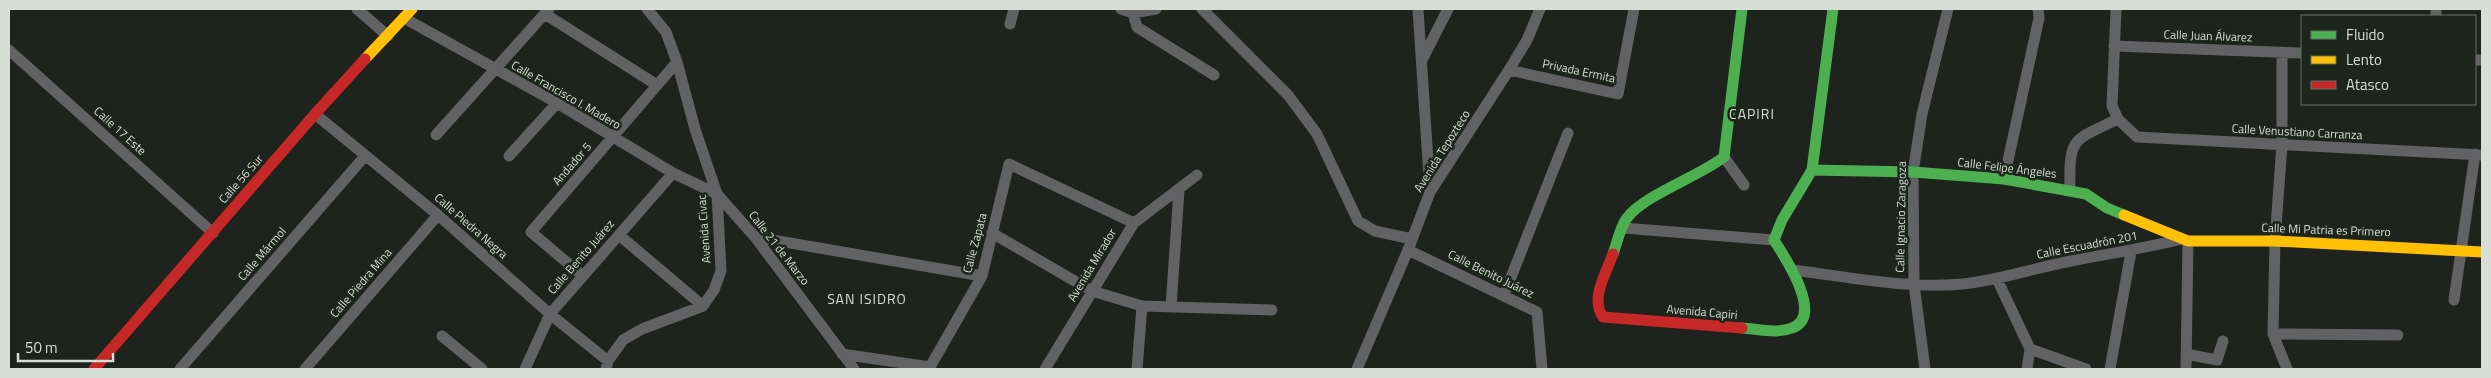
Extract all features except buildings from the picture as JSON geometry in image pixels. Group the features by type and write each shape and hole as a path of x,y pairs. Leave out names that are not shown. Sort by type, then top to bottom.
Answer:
{"street":[{"path":"357,9 388,36"},
{"name":"Calle 56 Sur","path":"94,369 315,114 412,9"},
{"name":"Avenida Civac","path":"647,9 666,32 717,194 721,271 714,290 703,306"},
{"path":"1010,24 1014,9"},
{"path":"1122,9 1133,13 1156,9"},
{"name":"Calle Benito Juárez","path":"1202,9 1288,94 1317,134 1358,221 1375,231 1410,244 1537,312 1542,369"},
{"path":"1418,9 1430,192"},
{"path":"1422,60 1448,9"},
{"name":"Avenida Tepozteco","path":"1361,368 1430,192 1510,70 1527,40 1540,9"},
{"name":"Privada Ermita","path":"1510,70 1618,94 1634,9"},
{"path":"1742,9 1724,157 1744,185"},
{"path":"1623,228 1774,240 1782,220 1812,170 1833,9"},
{"name":"Calle Ignacio Zaragoza","path":"1925,369 1914,284 1913,172 1930,76 1948,9"},
{"path":"2004,179 2039,18 2038,9"},
{"path":"2070,190 2070,156 2079,138 2118,120 2112,106 2116,9"},
{"path":"436,134 547,11 658,85"},
{"path":"1133,13 1137,27 1214,75"},
{"name":"Calle Francisco I. Madero","path":"404,18 494,70 557,103 673,173 717,194"},
{"name":"Calle Juan Álvarez","path":"2114,46 2301,53"},
{"name":"Calle 17 Este","path":"9,50 213,233"},
{"path":"2282,52 2282,144 2275,241 2273,334 2287,369"},
{"name":"Andador 5","path":"583,276 531,232 677,62"},
{"path":"509,156 557,103"},
{"name":"Calle Piedra Negra","path":"315,114 438,215 607,365"},
{"name":"Calle Venustiano Carranza","path":"2118,120 2137,137 2479,155"},
{"path":"1504,295 1568,134"},
{"path":"2454,300 2479,155"},
{"name":"Calle Mármol","path":"180,369 365,156"},
{"name":"Avenida Capiri","path":"1724,157 1710,168 1635,208 1625,220 1597,299 1597,309 1603,317 1782,331 1796,327 1804,314 1804,300 1793,270 1774,240"},
{"name":"Calle Zapata","path":"842,354 930,366 982,276 1009,164 1134,223"},
{"name":"Calle Felipe Ángeles","path":"1812,170 1913,172 2004,179 2070,190 2086,194 2107,208 2185,240"},
{"name":"Calle Benito Juárez","path":"525,369 550,314 673,173"},
{"name":"Avenida Mirador","path":"1045,369 1134,223 1197,175"},
{"path":"1171,307 1179,190"},
{"name":"Calle 21 de Marzo","path":"717,194 755,237 854,369"},
{"name":"Calle Piedra Mina","path":"308,366 438,215"},
{"path":"992,233 1092,291 1142,306 1272,310"},
{"path":"607,365 623,340 642,329 703,306 619,235"},
{"path":"755,237 982,276"},
{"path":"2185,240 2186,369"},
{"name":"Calle Mi Patria es Primero","path":"2185,240 2275,241 2482,252"},
{"name":"Calle Escuadrón 201","path":"1997,278 2070,261 2131,252 2185,240"},
{"path":"2110,369 2131,252"},
{"path":"1793,270 1914,284 1962,284 1997,278 2030,349 2027,369"},
{"path":"1137,369 1142,306"},
{"path":"2273,334 2398,335"},
{"path":"442,336 482,369"},
{"path":"2186,354 2217,360 2223,341"},
{"path":"2030,349 2086,369"},
{"path":"308,366 320,369"}],"traffic: fast":[{"path":"1613,254 1622,226 1635,210 1658,194 1724,157 1742,9"},
{"path":"1742,328 1774,331 1786,330 1801,321 1805,311 1803,299 1793,272 1774,240 1782,220 1812,170 1833,9"},
{"path":"1812,170 1913,172 2004,179 2086,194 2107,208 2124,215"}],"traffic: slow":[{"path":"365,59 412,9"},
{"path":"2124,215 2188,241 2275,241 2482,252"}],"traffic: jam":[{"path":"94,369 365,59"},
{"path":"1613,254 1600,286 1598,302 1599,310 1603,317 1742,328"}],"district":[{"name":"CAPIRI","path":"1752,114"},
{"name":"SAN ISIDRO","path":"867,299"}]}
